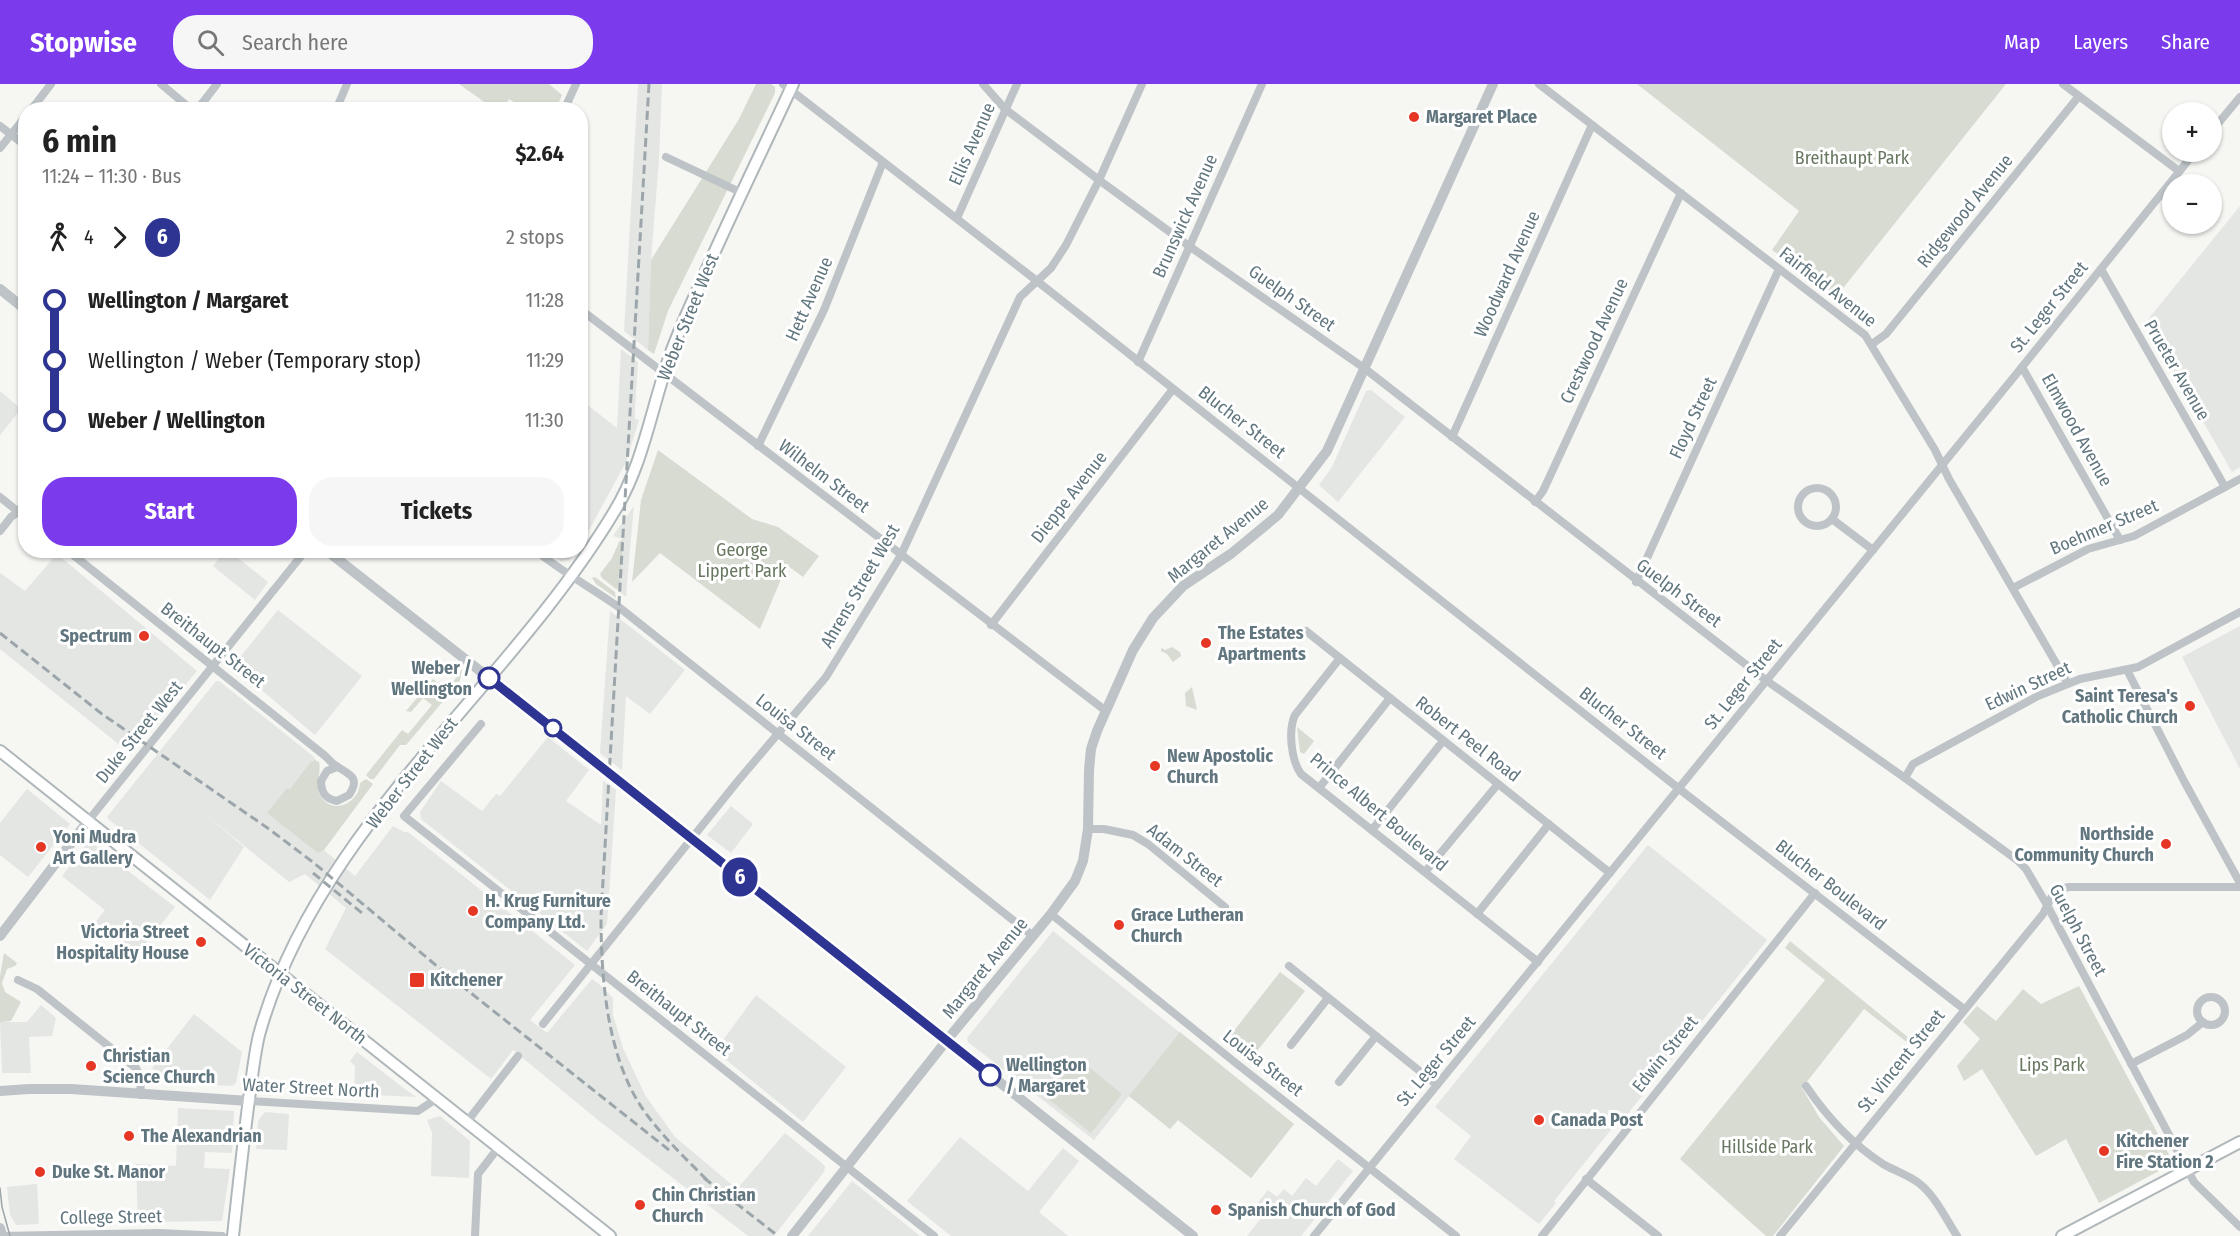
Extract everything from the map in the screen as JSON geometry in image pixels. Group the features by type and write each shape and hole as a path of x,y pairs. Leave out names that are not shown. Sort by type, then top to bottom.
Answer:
{"main road":[{"name":"Weber Street West","path":"588,552 617,509 627,487 688,311 789,86"},
{"name":"Weber Street West","path":"233,1236 242,1145 259,1035 281,975 312,910 333,876 425,752 489,678 584,558"},
{"name":"Victoria Street North","path":"0,751 610,1236"},
{"path":"2062,1236 2240,1142"}],"street":[{"path":"37,102 51,84"},
{"path":"161,84 182,102"},
{"path":"203,102 218,84"},
{"path":"339,102 347,84"},
{"path":"568,102 576,84"},
{"name":"Guelph Street","path":"983,84 1005,110 1190,246 1364,368 1636,582 1767,681 2017,860 2026,869 2047,905 2194,1182 2240,1227"},
{"name":"Ellis Avenue","path":"957,218 1017,84"},
{"name":"Ahrens Street West","path":"543,1024 692,838 826,677 901,555 1020,297 1051,267 1066,245 1099,180 1142,84"},
{"name":"Brunswick Avenue","path":"1138,362 1262,84"},
{"name":"Margaret Avenue","path":"793,1235 947,1040 1051,914 1075,880 1083,861 1088,829 1091,749 1133,650 1153,618 1183,586 1232,553 1278,515 1327,451 1493,84"},
{"name":"Fairfield Avenue","path":"1539,84 1865,335 2067,682"},
{"path":"2063,84 2179,171"},
{"name":"Blucher Street","path":"789,86 1678,788"},
{"name":"Ridgewood Avenue","path":"1872,344 1886,334 2079,96"},
{"path":"2222,119 2240,97"},
{"name":"Woodward Avenue","path":"1452,437 1592,125"},
{"path":"0,126 18,140"},
{"path":"0,148 18,126"},
{"path":"666,157 740,192"},
{"name":"Hett Avenue","path":"758,446 824,310 883,162"},
{"name":"St. Leger Street","path":"1314,1236 2187,162"},
{"name":"Crestwood Avenue","path":"1534,502 1543,491 1681,193"},
{"name":"Floyd Street","path":"1636,582 1779,269"},
{"name":"Prueter Avenue","path":"2101,269 2224,487"},
{"path":"0,289 18,304"},
{"name":"Wilhelm Street","path":"588,315 1106,711"},
{"name":"Elmwood Avenue","path":"2022,367 2120,540"},
{"name":"Dieppe Avenue","path":"991,625 1173,389"},
{"name":"Boehmer Street","path":"2013,588 2088,549 2134,536 2240,479"},
{"path":"1820,487 1830,492 1835,500 1836,510 1832,519 1824,525 1814,526 1804,522 1799,514 1798,503 1802,494 1810,488 1820,487"},
{"path":"0,497 18,509"},
{"path":"0,531 11,517 18,514"},
{"path":"1832,519 1873,550"},
{"name":"Breithaupt Street","path":"77,558 324,754 337,767 346,770 354,783 349,795 337,801 323,794 321,781 327,771 337,767"},
{"name":"Duke Street West","path":"0,936 88,821 300,558"},
{"path":"336,558 1193,1236"},
{"name":"Louisa Street","path":"546,558 620,608 1033,936"},
{"name":"Edwin Street","path":"1905,778 1913,764 2038,696 2067,682 2127,670 2147,663 2240,612"},
{"name":"Robert Peel Road","path":"1306,631 1610,873"},
{"name":"Prince Albert Boulevard","path":"1340,658 1291,723 1296,767 1301,774 1538,962"},
{"path":"2127,670 2240,885"},
{"path":"1319,788 1390,698"},
{"name":"Weber Street West","path":"404,816 481,724"},
{"path":"1372,830 1443,741"},
{"path":"1425,872 1498,784"},
{"name":"Blucher Boulevard","path":"1678,788 1964,1009"},
{"name":"Breithaupt Street","path":"404,816 934,1236"},
{"path":"1477,914 1549,824"},
{"name":"Adam Street","path":"1088,829 1104,829 1132,835 1148,844 1225,907"},
{"name":"St. Vincent Street","path":"1780,1236 2043,914 2055,890 2069,887 2240,885"},
{"name":"Edwin Street","path":"1542,1236 1815,893"},
{"name":"Louisa Street","path":"1051,914 1455,1236"},
{"path":"1289,966 1437,1085"},
{"path":"18,980 37,989 136,1068 140,1076 141,1095"},
{"path":"1291,1045 1328,998"},
{"path":"2131,1064 2187,1035 2202,1023"},
{"path":"1339,1082 1376,1036"},
{"path":"466,1123 518,1056"},
{"path":"1806,1086 1823,1111 1856,1143 1886,1166 1919,1183 1958,1236"},
{"name":"Water Street North","path":"0,1091 71,1089 418,1111 436,1099"},
{"path":"475,1236 480,1170 498,1148"},
{"path":"1586,1179 1658,1236"},
{"path":"0,1228 1,1236"},
{"name":"College Street","path":"1,1236 159,1233 222,1236"}],"shaded area":[{"path":"638,84 662,84 648,350 624,331"},
{"path":"2240,206 2240,467 2232,472 2146,322 2217,234 2222,234 2222,228"},
{"path":"621,349 638,362 635,419 639,420 626,462 588,532 588,405 617,428"},
{"path":"1371,390 1405,417 1338,502 1319,485 1332,467 1366,391"},
{"path":"0,391 18,406 18,413 0,435"},
{"path":"634,506 626,597 616,589 620,587 623,539 613,536"},
{"path":"54,558 62,558 197,671 142,736 131,754 0,649 0,573 25,591"},
{"path":"220,558 238,558 268,582 255,600 213,566"},
{"path":"557,558 571,558 569,560 561,561"},
{"path":"278,610 362,676 315,735 233,666"},
{"path":"610,611 685,670 650,714 626,696 622,770 600,753"},
{"path":"2240,626 2240,769 2182,657"},
{"path":"216,681 219,681 313,756 316,761 289,790 287,788 318,853 324,850 355,876 393,826 408,832 575,965 530,1020 547,1033 592,979 600,985 613,998 613,1015 623,1048 645,1095 675,1137 737,1189 785,1133 823,1164 824,1172 774,1236 748,1236 598,1120 513,1050 491,1079 325,949 346,908 305,874 289,882 205,814 244,847 210,900 108,819 107,817"},
{"path":"548,737 589,770 566,801 601,825 603,781 616,790 607,924 587,951 421,819 420,812 441,781 482,811 496,794 500,796"},
{"path":"27,789 70,824 28,877 0,855 0,823"},
{"path":"731,806 753,824 731,853 707,835"},
{"path":"89,841 175,907 136,955 95,923 105,910 62,876"},
{"path":"1648,845 1767,940 1618,1126 1614,1126 1554,1201 1556,1203 1539,1224 1454,1159 1471,1136 1435,1107"},
{"path":"1053,931 1294,1124 1251,1178 1178,1120 1170,1129 1129,1096 1094,1140 968,1042 967,1038"},
{"path":"756,995 846,1067 803,1122 715,1051"},
{"path":"41,1005 56,1018 52,1036 29,1037 31,1073 2,1073 0,1022 27,1022"},
{"path":"194,1014 242,1052 236,1083 232,1086 168,1082 152,1068"},
{"path":"357,1052 416,1097 354,1094 355,1066 350,1061"},
{"path":"178,1108 234,1111 232,1153 205,1152 204,1168 230,1169 222,1221 138,1222 136,1164 176,1166"},
{"path":"265,1112 289,1114 287,1150 256,1149 258,1121"},
{"path":"440,1116 470,1141 469,1178 431,1176 432,1133 427,1120"},
{"path":"960,1137 1028,1191 1063,1148 1079,1161 1039,1212 1068,1236 951,1236 907,1201"},
{"path":"1338,1159 1353,1171 1301,1236 1247,1236 1261,1218 1252,1210 1268,1190 1277,1197 1284,1189 1292,1196 1306,1178 1316,1186"},
{"path":"852,1181 920,1236 808,1236"},
{"path":"37,1184 39,1224 16,1225 10,1215 7,1187"}],"green space":[{"path":"459,84 549,84 562,95 559,102 514,102 509,99 507,102 484,102"},
{"path":"756,84 771,84 775,87 775,93 668,311 654,354 648,350 651,260 739,119"},
{"name":"Breithaupt Park","path":"1637,84 2006,84 1836,297 1772,250 1799,211"},
{"name":"George Lippert Park","path":"658,450 752,519 778,527 819,556 803,577 787,565 760,629 660,553 632,582 641,500"},
{"path":"623,539 620,587 616,589 600,574"},
{"path":"595,577 615,592 616,598 596,584 592,578"},
{"path":"1172,647 1180,652 1181,656 1173,662 1167,654 1161,651 1161,648 1165,650"},
{"path":"462,669 456,686 406,745 400,745 374,779 370,779 366,775 402,730 408,734 432,705 423,698 411,712 406,711 433,679 447,691"},
{"path":"1192,687 1197,710 1186,706 1185,693"},
{"path":"1297,727 1314,741 1304,754 1300,752"},
{"path":"315,760 320,766 318,791 331,805 344,805 350,802 355,797 360,783 366,779 373,784 324,850 318,853 267,813 287,788 290,789 310,763"},
{"name":"Hillside Park","path":"1790,941 1920,1047 1917,1050 1864,1009 1802,1088 1819,1117 1844,1146 1773,1236 1766,1236 1680,1159 1825,980 1785,948"},
{"path":"4,953 17,963 7,969 2,983 5,992 21,1002 11,1021 0,1022 0,976"},
{"path":"1280,972 1305,991 1253,1056 1229,1037"},
{"name":"Lips Park","path":"2079,986 2173,1162 2099,1203 2066,1139 2036,1156 1982,1069 1964,1081 1957,1066 1980,1039 1963,1022 1977,1006 1996,1021 2023,989 2041,1004"},
{"path":"1180,1032 1294,1124 1251,1178 1178,1120 1170,1129 1129,1096"},
{"path":"1078,1058 1122,1094 1091,1133 1046,1097"}],"tram line":[{"path":"0,1188 2,1207 10,1236"}],"railway":[{"path":"649,84 601,916 603,967 609,1020 615,1046 634,1094 662,1133 710,1183"},
{"path":"0,633 102,714 269,829 314,863 438,967 669,1150"},
{"path":"313,873 362,913"},
{"path":"704,1178 778,1236"}],"bus line":[{"name":"6","path":"489,678 990,1075"}],"place":[{"name":"Margaret Place","path":"1414,117"},
{"name":"Spectrum","path":"144,636"},
{"name":"The Estates Apartments","path":"1206,643"},
{"name":"Weber / Wellington","path":"489,678"},
{"name":"Saint Teresa's Catholic Church","path":"2190,706"},
{"name":"New Apostolic Church","path":"1155,766"},
{"name":"Northside Community Church","path":"2166,844"},
{"name":"Yoni Mudra Art Gallery","path":"41,847"},
{"name":"H. Krug Furniture Company Ltd.","path":"473,911"},
{"name":"Grace Lutheran Church","path":"1119,925"},
{"name":"Victoria Street Hospitality House","path":"201,942"},
{"name":"Kitchener","path":"417,980"},
{"name":"Christian Science Church","path":"91,1066"},
{"name":"Wellington / Margaret","path":"990,1075"},
{"name":"Canada Post","path":"1539,1120"},
{"name":"The Alexandrian","path":"129,1136"},
{"name":"Kitchener Fire Station 2","path":"2104,1151"},
{"name":"Duke St. Manor","path":"40,1172"},
{"name":"Chin Christian Church","path":"640,1205"},
{"name":"Spanish Church of God","path":"1216,1210"}]}
